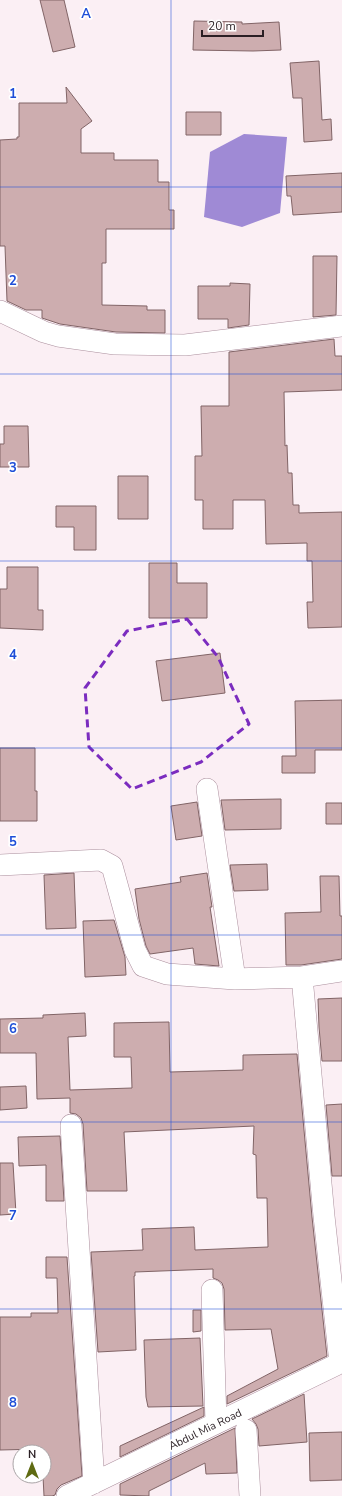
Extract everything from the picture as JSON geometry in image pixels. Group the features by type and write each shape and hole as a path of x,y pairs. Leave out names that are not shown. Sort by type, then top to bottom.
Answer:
{"street":[{"path":"0,312 44,332 58,336 115,344 185,345 342,326"},
{"path":"206,789 235,979"},
{"path":"0,865 101,860 112,866 135,950 143,966 167,974 235,979 302,977 342,971"},
{"path":"302,977 324,1208 341,1362"},
{"path":"71,1125 94,1483"},
{"path":"212,1290 216,1423"},
{"name":"Abdul Mia Road","path":"67,1496 341,1362"},
{"path":"246,1430 250,1496"}],"highlighted area":[{"path":"187,619 218,657 249,724 201,762 132,789 89,747 85,688 127,631"}],"shaded area":[{"path":"244,134 287,137 280,213 242,227 204,217 210,152"}],"building":[{"path":"40,0 64,0 75,47 53,52"},
{"path":"194,21 242,22 242,24 279,22 281,50 193,50"},
{"path":"319,61 322,120 331,119 332,140 304,142 302,98 293,98 290,63"},
{"path":"66,87 92,121 81,129 81,153 114,153 114,160 158,160 158,182 169,182 169,210 174,210 174,229 106,229 106,263 102,263 102,305 147,306 147,310 165,310 165,333 116,332 60,324 42,318 42,310 26,310 7,301 5,246 0,246 0,140 17,139 17,137 19,137 19,103 67,103"},
{"path":"186,112 221,112 221,135 186,135"},
{"path":"342,173 342,212 293,215 291,196 287,196 286,176"},
{"path":"313,256 337,256 336,315 313,317"},
{"path":"230,283 250,284 249,325 228,328 228,319 198,319 198,286 230,286"},
{"path":"334,339 335,356 342,356 342,390 284,392 285,446 287,445 288,473 292,473 293,505 299,505 299,513 342,512 342,627 308,628 307,602 313,602 312,561 307,561 307,543 266,544 265,500 233,500 233,529 203,529 203,500 195,500 195,456 202,456 201,406 229,406 229,352"},
{"path":"4,426 28,426 29,467 0,467 0,444 4,444"},
{"path":"118,476 148,476 148,519 118,519"},
{"path":"56,506 96,506 96,550 74,550 74,527 56,527"},
{"path":"149,563 177,563 177,583 207,583 207,618 149,618"},
{"path":"7,567 38,567 38,610 43,610 43,630 0,628 0,589 7,589"},
{"path":"220,653 225,693 162,701 156,661"},
{"path":"342,700 342,750 315,750 315,773 282,773 282,756 296,756 295,701"},
{"path":"0,748 35,748 37,821 0,821"},
{"path":"281,799 281,829 225,830 221,800"},
{"path":"197,802 202,836 176,840 171,806"},
{"path":"326,803 342,803 342,824 326,824"},
{"path":"267,864 268,890 234,891 230,865"},
{"path":"74,873 76,928 46,929 44,875"},
{"path":"207,873 212,907 210,907 219,966 195,964 193,948 150,954 146,946 139,919 135,889 181,882 180,877"},
{"path":"320,876 339,876 340,916 342,916 342,959 301,965 286,965 285,913 321,912"},
{"path":"114,920 125,957 126,975 85,977 83,921"},
{"path":"342,998 342,1061 322,1061 318,999"},
{"path":"85,1013 86,1036 68,1037 70,1090 132,1088 131,1057 114,1057 114,1023 169,1022 170,1072 243,1070 243,1055 297,1054 327,1356 227,1404 227,1396 278,1369 271,1329 225,1330 224,1289 222,1283 213,1278 213,1269 135,1272 136,1350 98,1352 91,1252 143,1250 142,1229 194,1227 195,1250 268,1247 267,1198 257,1198 256,1155 253,1154 254,1126 124,1132 127,1191 87,1191 83,1124 81,1118 76,1114 70,1113 70,1098 37,1099 36,1053 0,1053 0,1019 43,1018 43,1015"},
{"path":"26,1086 27,1108 0,1110 0,1087"},
{"path":"342,1104 342,1176 332,1176 326,1105"},
{"path":"60,1136 64,1201 46,1201 46,1165 19,1166 18,1137"},
{"path":"0,1163 13,1163 16,1214 0,1215"},
{"path":"46,1257 67,1257 82,1476 61,1485 57,1489 55,1495 52,1496 44,1496 43,1484 52,1484 52,1444 12,1444 12,1450 0,1450 0,1317 31,1317 31,1313 58,1313 57,1278 46,1278"},
{"path":"193,1310 201,1310 201,1331 193,1332"},
{"path":"200,1338 203,1406 148,1407 146,1397 144,1340"},
{"path":"304,1394 307,1442 259,1446 258,1429 252,1419"},
{"path":"204,1407 204,1416 120,1457 120,1446"},
{"path":"235,1428 237,1473 206,1474 205,1463 149,1491 149,1496 120,1495 120,1484"},
{"path":"342,1432 342,1480 310,1481 309,1433"}]}
